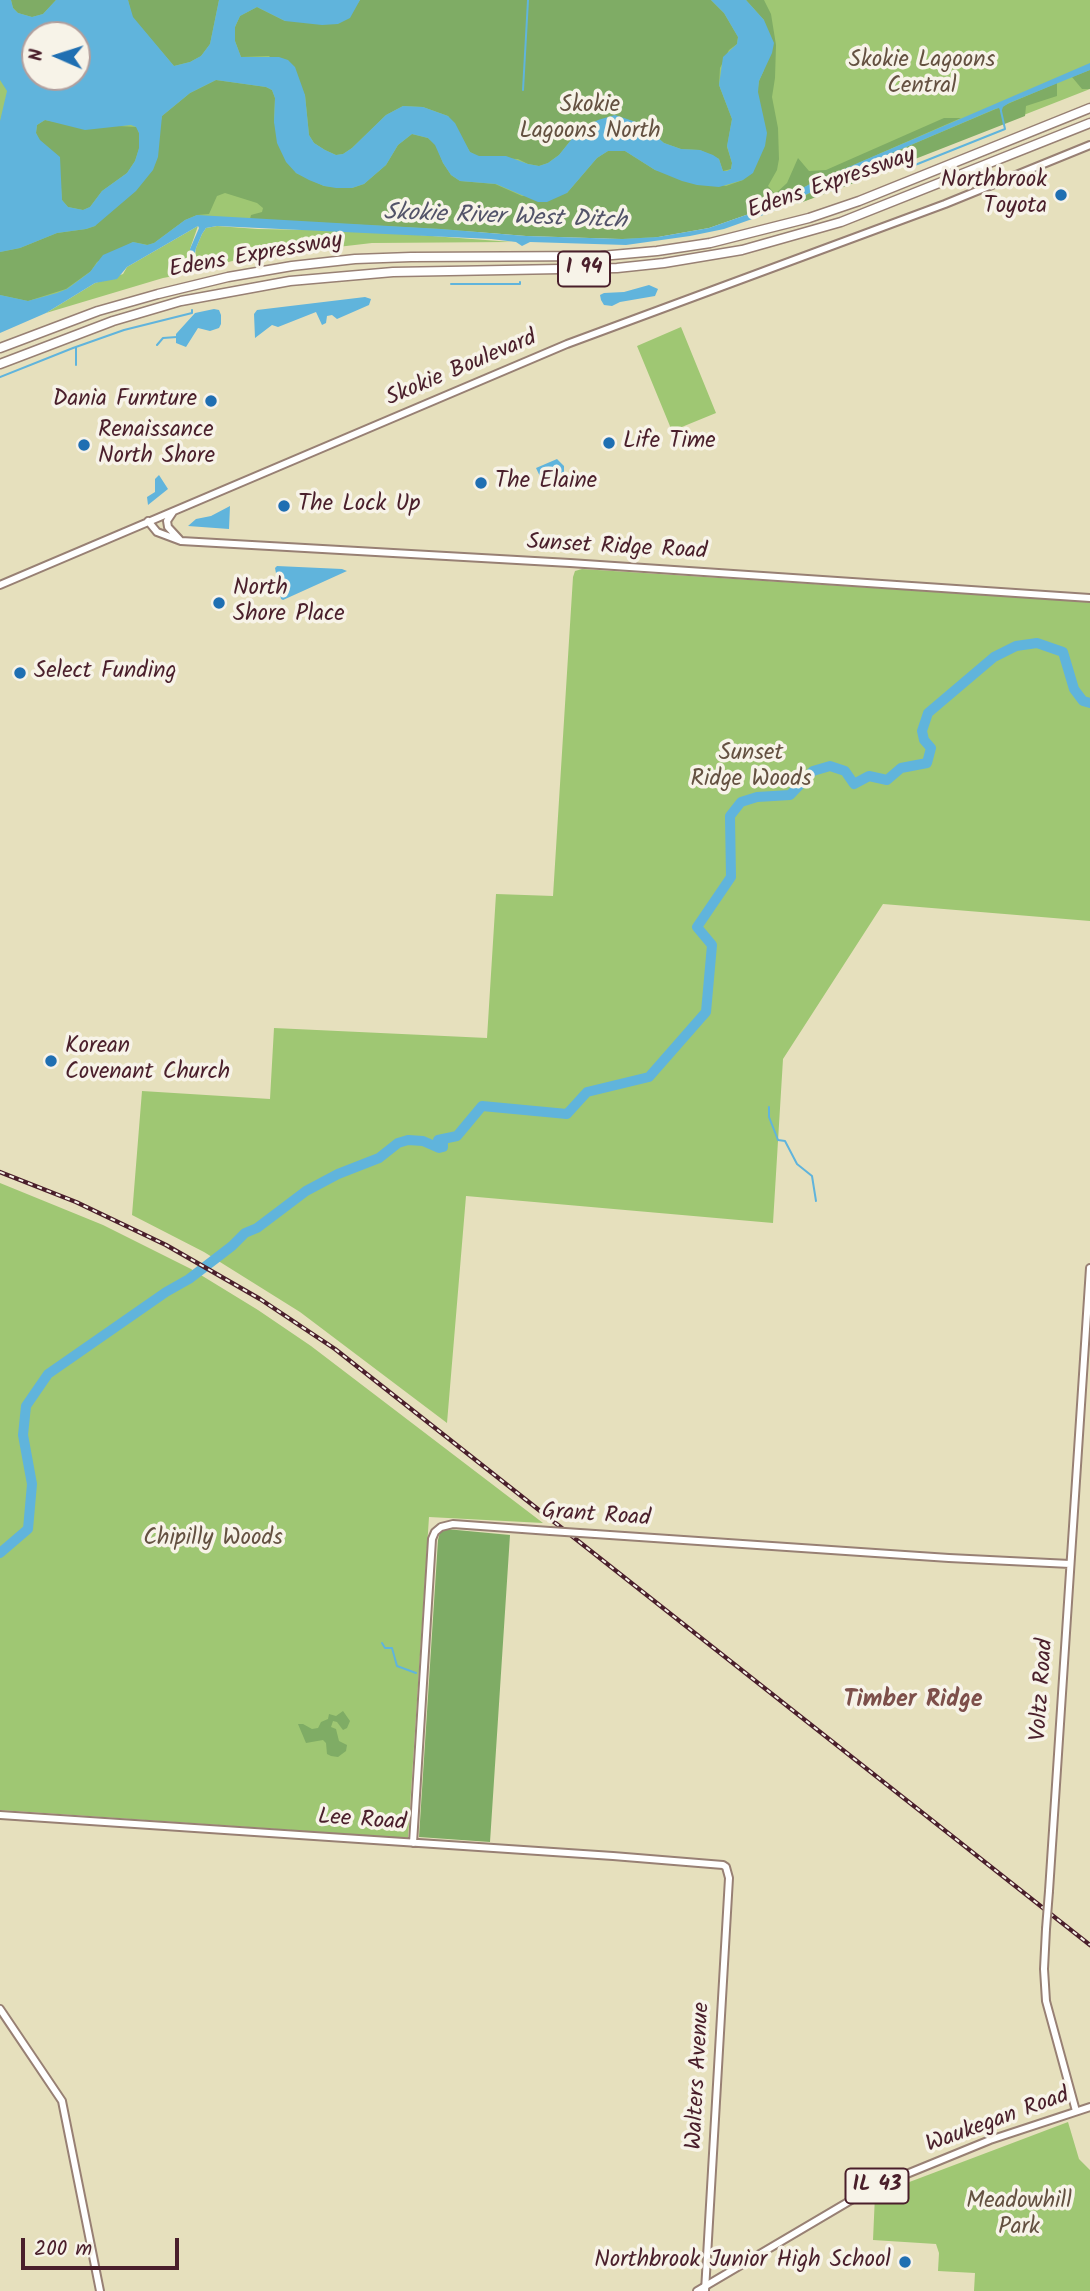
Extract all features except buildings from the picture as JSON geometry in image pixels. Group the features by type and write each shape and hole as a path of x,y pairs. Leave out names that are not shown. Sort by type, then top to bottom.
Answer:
{"highway":[{"name":"Edens Expressway","path":"1,346 98,311 158,294 228,277 292,266 400,257 601,256 710,243 809,218 859,201 1090,108"},
{"name":"Edens Expressway","path":"0,364 113,321 181,301 290,281 393,272 617,268 742,250 841,222 1090,123"}],"street":[{"name":"Skokie Boulevard","path":"0,584 576,341 945,204 1090,145"},
{"path":"173,511 167,521 168,527 181,541"},
{"name":"Sunset Ridge Road","path":"148,522 157,531 181,541 570,563 1090,598"},
{"name":"Voltz Road","path":"1076,2111 1046,2001 1044,1969 1090,1268"},
{"name":"Grant Road","path":"413,1843 432,1539 441,1527 453,1524 949,1559 1070,1564"},
{"name":"Lee Road","path":"0,1815 723,1865"},
{"name":"Walters Avenue","path":"705,2288 729,1878 728,1870 723,1865"},
{"path":"0,2009 62,2101 100,2291"},
{"name":"Waukegan Road","path":"697,2291 870,2189 990,2140 1090,2107"}],"green space":[{"name":"Skokie Lagoons North","path":"0,0 1090,0 1090,89 797,204 795,197 647,240 209,219 0,330"},
{"path":"11,0 56,0 43,14 32,17 18,13"},
{"path":"128,0 219,0 210,44 201,56 174,66 132,17"},
{"path":"360,0 711,0 724,13 738,37 737,44 729,50 720,68 719,85 732,119 727,147 731,169 723,171 719,159 700,150 681,149 664,143 642,124 579,130 559,155 539,166 518,159 479,157 470,152 448,116 423,107 403,106 386,115 343,154 336,155 325,150 314,143 309,135 305,95 269,56 241,57 235,41 235,27 240,16 257,7 285,21 358,3"},
{"path":"746,0 764,0 771,14 776,45 772,97 778,128 779,159 777,170 768,186 775,194 787,183 798,158 809,171 826,170 944,118 961,118 810,184 766,208 709,228 658,237 622,239 526,236 250,219 251,215 262,212 263,208 257,203 225,193 217,196 209,214 185,220 154,243 148,245 133,242 97,262 91,271 66,289 28,301 0,295 0,252 20,248 57,233 95,226 160,125 162,116 190,93 216,80 272,90 275,98 274,122 296,173 324,186 352,188 364,184 386,165 398,145 412,134 428,138 436,145 451,175 460,181 495,184 522,196 567,193 597,158 617,149 625,151 655,170 726,186 743,180 759,81 764,70 764,20"},
{"path":"1090,70 1090,89 1082,89 1072,77"},
{"path":"1057,83 1057,96 1026,106 1025,116 841,188 797,204 794,201 878,159"},
{"path":"45,120 137,127 139,149 135,161 127,173 102,191 90,207 83,210 68,207 62,200 61,188 36,133 37,125"},
{"path":"198,226 190,249 190,273 163,278 46,313 95,283 123,274 127,267"},
{"path":"217,226 366,231 512,242 372,243 243,258 193,272 196,248 202,234 206,228"},
{"path":"681,327 716,413 672,431 637,346"},
{"name":"Sunset Ridge Woods","path":"582,569 1090,602 1090,921 883,904 783,1059 773,1223 466,1196 447,1423 300,1312 204,1252 132,1215 142,1091 270,1099 274,1028 487,1038 496,894 553,896 573,577 575,571"},
{"name":"Chipilly Woods","path":"0,1183 103,1225 191,1269 258,1310 311,1346 543,1523 429,1517 408,1838 0,1810"},
{"path":"446,1529 510,1535 490,1842 419,1837 438,1540 440,1532"},
{"path":"343,1711 350,1721 347,1728 343,1730 333,1721 331,1727 336,1729 339,1741 347,1745 346,1751 338,1757 331,1756 327,1754 323,1740 306,1743 298,1724 312,1729 318,1728 321,1722 328,1719 329,1714 336,1716"},
{"name":"Meadowhill Park","path":"1068,2122 1079,2159 1090,2170 1090,2291 974,2291 975,2273 938,2271 939,2253 936,2244 873,2240 875,2195"}],"water":[{"path":"0,0 11,0 18,13 32,17 43,14 56,0 128,0 133,17 174,66 201,56 210,44 219,0 360,0 350,18 338,24 285,21 257,7 240,16 235,27 235,41 241,57 279,57 288,60 295,67 305,95 309,135 314,143 325,150 336,155 343,154 386,115 403,106 423,107 448,116 455,123 470,152 479,156 506,156 539,166 559,155 579,130 615,115 642,124 664,143 713,155 719,159 723,171 727,171 731,169 732,163 727,146 732,119 719,85 723,57 737,44 738,37 724,13 711,0 746,0 764,20 774,43 759,81 758,92 767,133 765,146 753,173 743,180 719,187 682,181 655,170 625,151 608,151 597,158 567,193 547,202 538,202 496,184 460,181 451,175 435,145 428,138 412,134 398,145 386,165 364,184 352,188 324,186 296,173 286,162 277,143 275,98 272,90 216,80 190,93 162,116 158,157 153,170 136,191 95,226 57,233 20,248 0,252 0,121 7,91 0,80","holes":["45,120 85,130 131,125 136,127 139,133 139,148 127,173 102,191 90,207 83,210 68,207 62,200 60,157 40,140 36,133 37,125"]},
{"path":"1090,63 1090,70 1009,103 1003,107 1001,113 999,108 995,109 878,159 769,213 724,229 626,245 530,242 522,246 516,242 491,239 217,226 206,228 202,234 191,273 190,249 198,226 127,267 117,279 95,283 46,313 0,333 0,295 28,301 67,289 90,272 103,255 133,242 147,245 154,243 185,220 197,215 526,236 622,239 658,237 709,228 766,208 810,184"},
{"path":"649,285 658,289 655,296 612,306 604,305 601,300 600,295 604,293 624,292"},
{"path":"365,297 371,299 369,305 337,319 332,315 327,316 326,323 322,325 316,312 278,327 272,325 255,338 254,314 257,310"},
{"path":"219,310 221,315 219,328 210,331 198,328 186,347 176,343 176,334 195,313"},
{"path":"557,459 564,466 564,477 554,481 549,472 552,482 544,485 536,468"},
{"path":"159,475 168,489 148,505 147,497 155,492 155,479"},
{"path":"230,506 229,529 188,526 196,519 211,516"},
{"path":"275,568 347,571 283,600"}],"waterway":[{"path":"523,90 528,0"},
{"path":"910,167 1005,129 1001,111"},
{"path":"451,284 520,282"},
{"path":"0,377 124,330 192,313 192,310"},
{"path":"157,345 163,338 177,337"},
{"path":"76,348 76,365"},
{"path":"0,1553 28,1529 32,1484 23,1435 26,1406 48,1374 189,1279 245,1233 257,1228 306,1191 338,1174 379,1158 398,1143 408,1140 423,1141 439,1148 443,1147 438,1140 457,1136 482,1106 567,1114 587,1092 649,1077 706,1012 712,945 697,927 731,877 730,816 741,802 757,797 790,795 813,771 830,766 845,771 854,784 869,776 887,780 901,768 927,763 931,748 924,740 922,731 928,713 994,657 1016,646 1037,643 1063,652 1074,689 1083,701 1090,703"},
{"path":"769,1107 769,1117 778,1140 785,1141 797,1164 812,1176 816,1201"},
{"path":"382,1643 385,1648 392,1648 397,1666 416,1673"}],"railway":[{"path":"0,1172 76,1202 166,1245 260,1299 335,1349 1090,1945"}],"place":[{"name":"Northbrook Toyota","path":"1061,195"},
{"name":"Dania Furnture","path":"211,401"},
{"name":"Life Time","path":"609,443"},
{"name":"Renaissance North Shore","path":"84,445"},
{"name":"The Elaine","path":"481,483"},
{"name":"The Lock Up","path":"284,506"},
{"name":"North Shore Place","path":"219,603"},
{"name":"Select Funding","path":"20,673"},
{"name":"Korean Covenant Church","path":"51,1061"},
{"name":"Northbrook Junior High School","path":"905,2262"}],"district":[{"name":"Timber Ridge","path":"913,1702"}],"park label":[{"name":"Skokie Lagoons Central","path":"922,75"}],"water label":[{"name":"Skokie River West Ditch","path":"505,219"}]}
